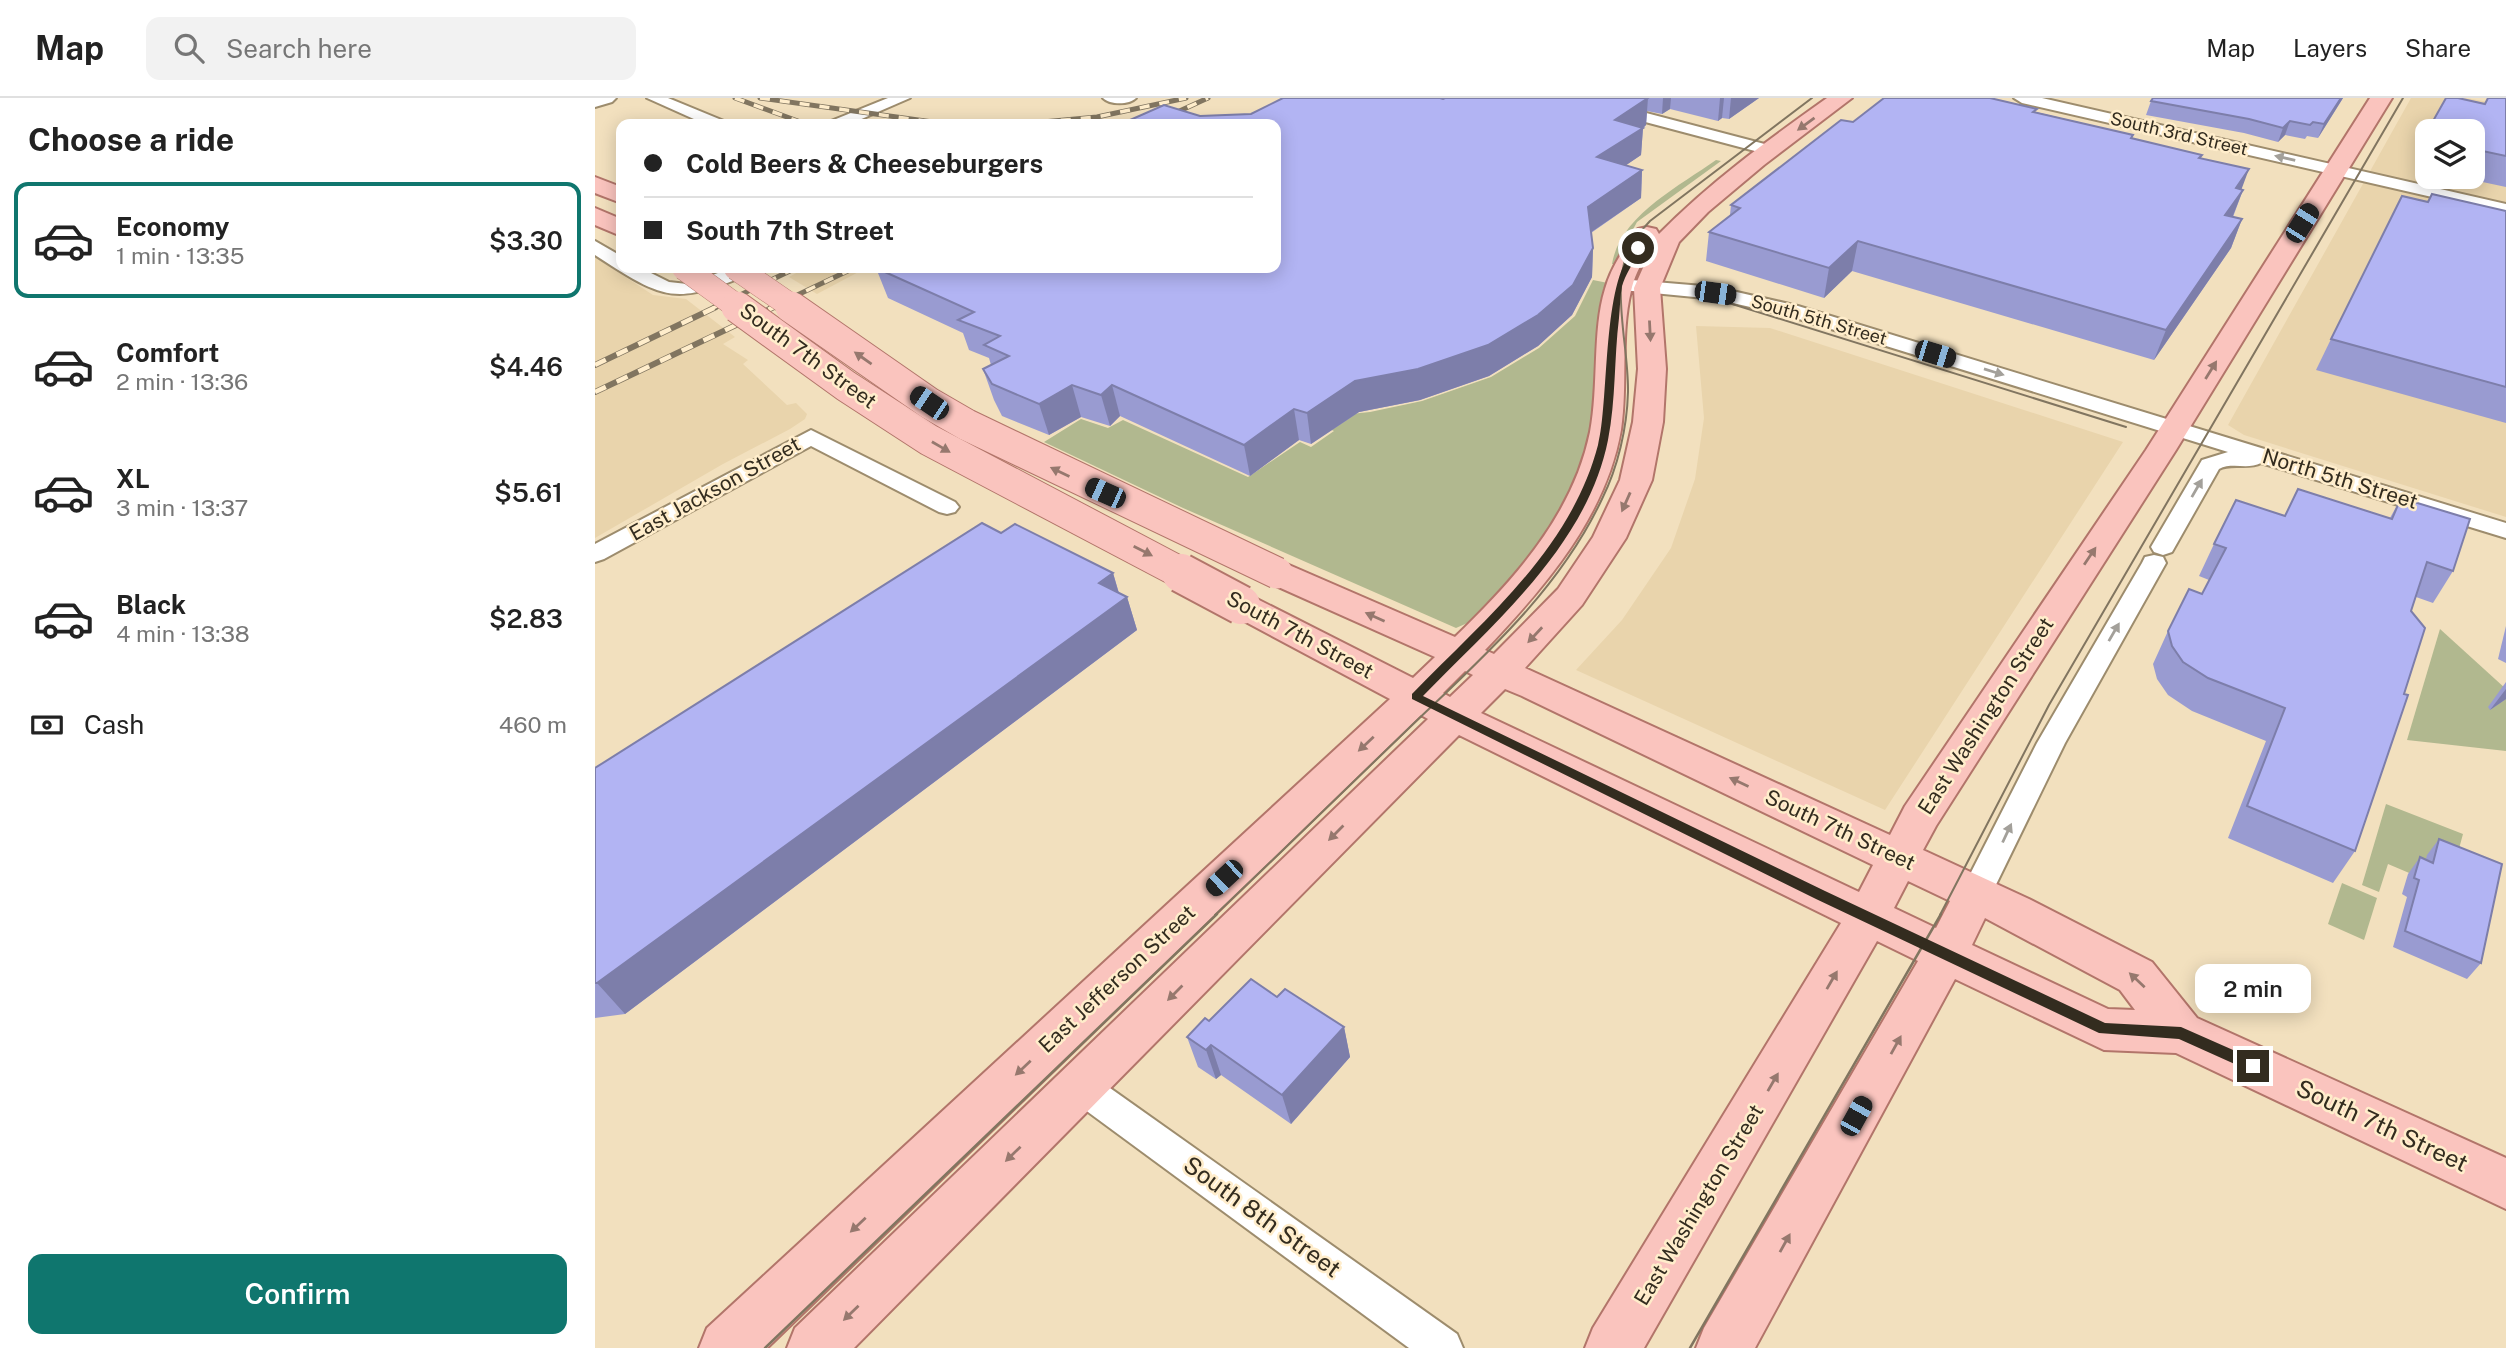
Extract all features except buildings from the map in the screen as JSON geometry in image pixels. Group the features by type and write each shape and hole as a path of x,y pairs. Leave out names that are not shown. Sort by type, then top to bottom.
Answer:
{"main road":[{"path":"595,101 604,98"},
{"name":"East Jefferson Street","path":"815,1348 1081,1087 1435,706 1459,654 1520,589 1557,543 1593,480 1610,402 1612,342 1633,287 1648,233 1672,211 1717,180 1763,155 1841,98"},
{"name":"East Washington Street","path":"1613,1348 1742,1135 1868,916 1920,817 2174,428 2381,98"},
{"path":"595,184 616,194"},
{"path":"595,215 616,226"},
{"name":"South 7th Street","path":"691,273 846,386 929,440 1435,706 2104,1029 2181,1033 2506,1184"},
{"name":"South 7th Street","path":"743,273 897,382 967,425 1277,573 1499,672 1976,894 2136,976 2181,1033"},
{"name":"East Jefferson Street","path":"727,1348 1435,706 1499,672 1570,597 1609,538 1636,480 1648,422 1652,369 1633,287"},
{"path":"1724,1348 1915,1012 1976,894"}],"street":[{"path":"655,98 706,119"},
{"path":"850,119 902,98"},
{"path":"1111,98 1128,98"},
{"path":"1571,98 1763,155"},
{"name":"South 3rd Street","path":"2022,98 2506,209"},
{"path":"595,247 616,261"},
{"path":"636,273 655,285 691,291 736,273"},
{"name":"South 5th Street","path":"1633,287 1734,296 1791,310 2174,428"},
{"name":"North 5th Street","path":"2174,428 2506,531"},
{"name":"East Jackson Street","path":"595,554 811,437 947,508"},
{"path":"1976,894 2051,743 2210,465 2216,460 2278,460"},
{"name":"South 8th Street","path":"1081,1087 1443,1348"}],"shaded area":[{"path":"2411,98 2466,98 2506,105 2506,517 2244,435 2228,425"},
{"path":"595,257 653,295 686,299 735,337 723,344 748,360 743,364 787,405 796,403 807,414 805,419 790,429 723,464 595,538"},
{"path":"796,273 857,273 817,294 789,277"},
{"path":"1696,326 1770,328 2123,442 1885,810 1576,670 1622,620 1671,548 1695,479 1704,418"}],"green space":[{"path":"1716,160 1721,161 1637,222 1623,248 1619,264 1612,264 1617,247 1638,217"},
{"path":"1593,280 1608,283 1596,442 1549,540 1472,621 1456,628 1183,508 1044,442 1081,419 1108,428 1123,420 1248,477 1300,442 1311,447 1334,431 1325,427 1341,415 1422,401 1491,377 1539,348 1575,316"},
{"path":"2440,629 2506,689 2506,751 2407,740"},
{"path":"2386,804 2463,834 2454,867 2421,878 2388,864 2379,892 2362,885"},
{"path":"2342,883 2377,898 2364,940 2328,924"}],"tram line":[{"path":"1215,915 1490,649 1541,594 1564,564 1608,487 1624,433 1628,374 1621,280 1630,246 1650,221 1812,98"},
{"path":"1940,915 2049,705 2403,98"},
{"path":"1729,303 2126,427"},
{"path":"765,1348 1217,914"},
{"path":"1690,1348 1941,914"}],"railway":[{"path":"735,98 792,119"},
{"path":"760,98 911,119"},
{"path":"1075,119 1186,98"},
{"path":"1162,119 1208,98"},
{"path":"713,308 786,273"},
{"path":"770,308 844,273"},
{"path":"595,365 716,307"},
{"path":"595,392 774,307"}],"route":[{"path":"1638,248 1619,285 1612,342 1610,402 1593,480 1557,543 1520,589 1416,697 1820,895 2104,1029 2181,1033 2253,1066"}]}
